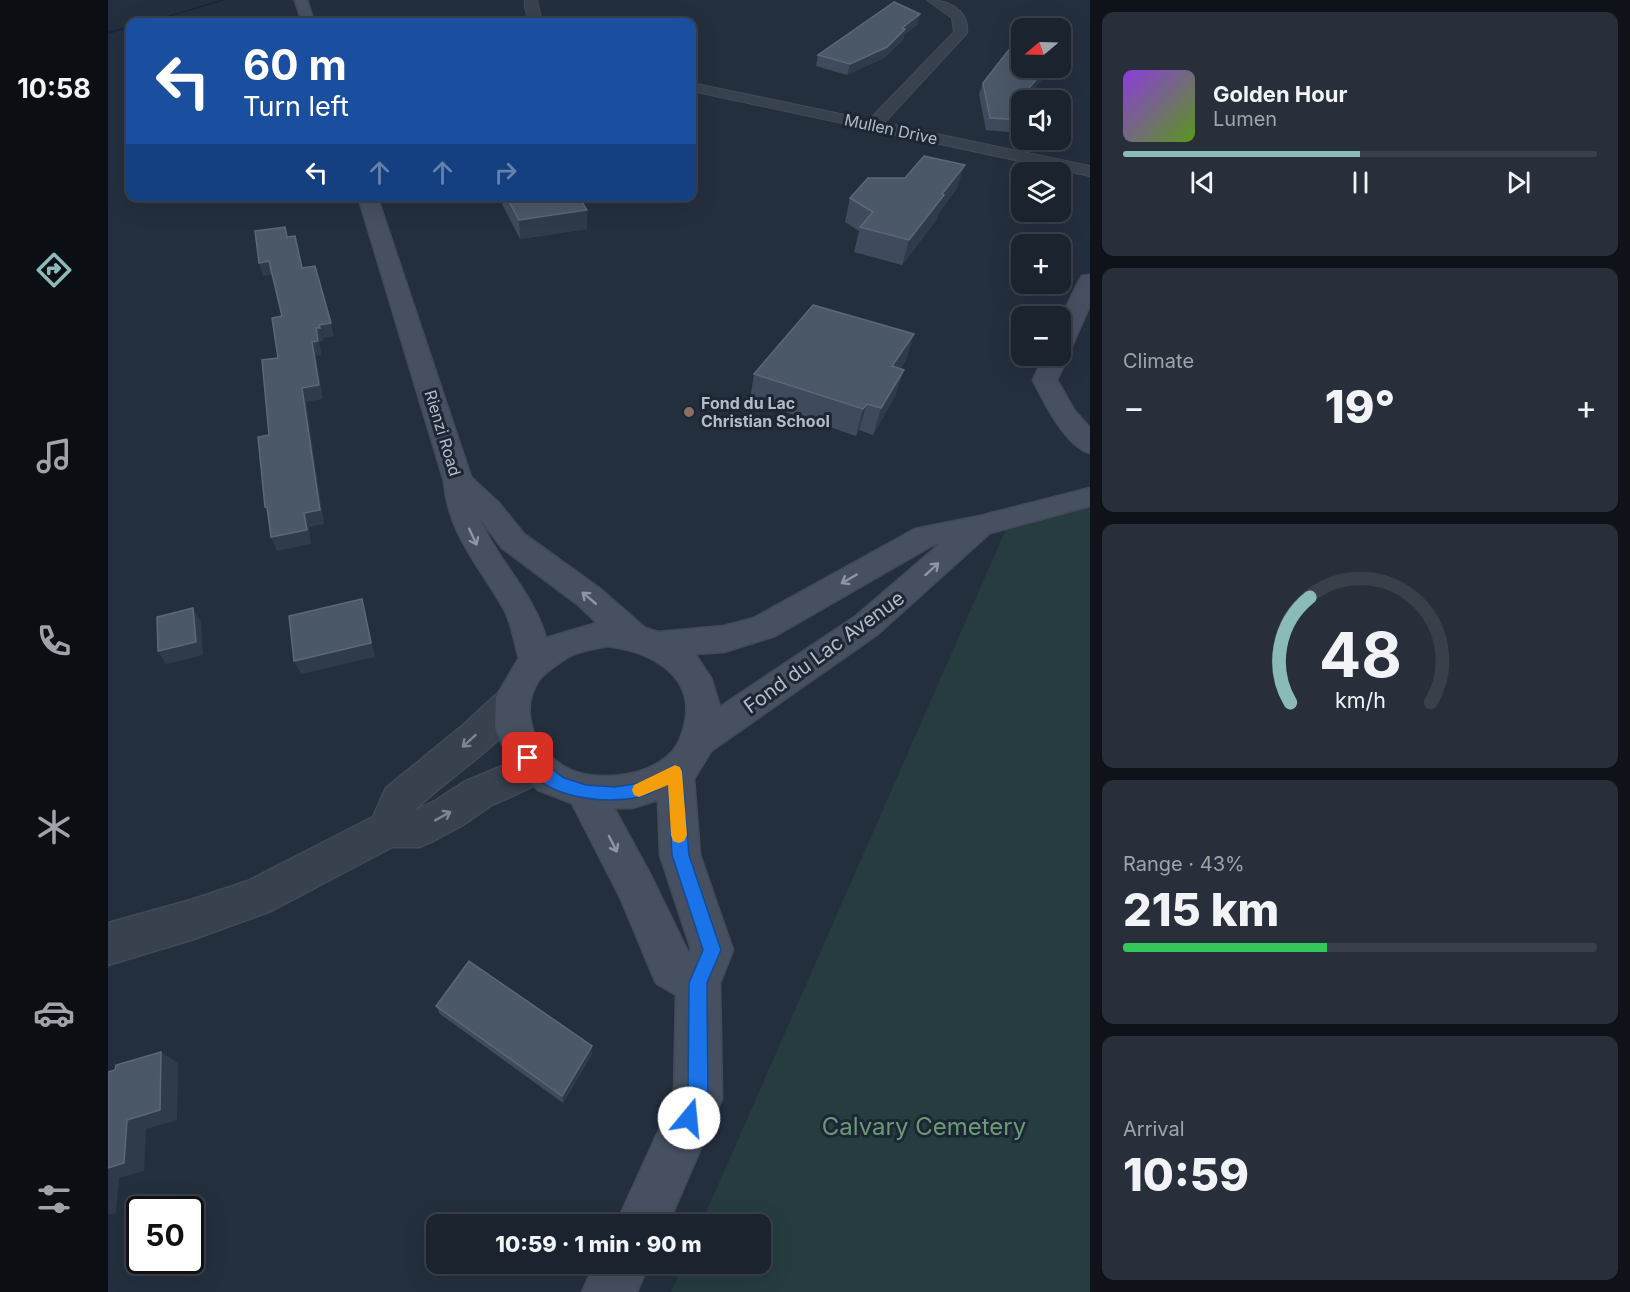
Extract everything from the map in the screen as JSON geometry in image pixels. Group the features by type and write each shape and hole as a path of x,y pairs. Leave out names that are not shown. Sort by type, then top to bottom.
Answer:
{"main road":[{"path":"301,0 307,18"},
{"name":"Rienzi Road","path":"369,201 458,481 459,498 468,526 482,555 516,603 525,622 536,660"},
{"path":"1071,322 1090,281"},
{"path":"1051,366 1045,380 1063,412 1090,445"},
{"path":"458,481 489,510 513,541 645,641 678,658 693,676 702,696 705,718 700,740 687,761 675,772 643,789 615,794 586,792 559,784 536,768 519,747 511,724 512,700 520,678 536,660 556,646 580,637 607,633 645,641 724,639 764,627 925,536 980,526 1090,497"},
{"name":"Fond du Lac Avenue","path":"700,740 867,625 980,526"},
{"path":"646,1214 698,1099 698,983 712,950 680,855 675,772"},
{"path":"586,792 635,886 671,968 698,983"},
{"path":"609,1292 618,1274"}],"street":[{"path":"531,0 535,18"},
{"path":"872,126 960,33 962,24 957,16 933,0"},
{"name":"Mullen Drive","path":"696,88 1090,171"},
{"path":"388,829 399,800 474,738 512,700"},
{"path":"108,944 194,919 257,897 388,829 419,829 449,813 477,794 536,768"}],"green space":[{"name":"Calvary Cemetery","path":"1090,506 1090,1292 671,1292 679,1274 771,1274 771,1214 705,1214 1007,527"}],"building":[{"path":"894,2 920,14 902,28 905,29 887,47 850,64 818,55"},
{"path":"1011,47 1011,78 1037,78 1028,90 1011,90 1011,119 990,118 983,83"},
{"path":"924,156 965,165 909,240 860,227 873,212 850,198 868,178 905,178"},
{"path":"509,201 581,201 587,210 519,220"},
{"path":"285,227 287,237 295,236 302,268 315,266 331,323 319,325 320,328 316,328 318,341 312,342 319,385 302,388 320,510 304,513 307,530 271,537 267,507 265,507 258,437 269,435 262,360 278,358 272,318 282,316 269,261 259,263 255,231"},
{"path":"813,305 914,334 892,366 904,370 881,408 867,404 863,409 754,374"},
{"path":"362,599 371,643 294,661 289,616"},
{"path":"193,608 196,642 158,651 157,617"},
{"path":"469,961 592,1046 562,1096 436,1006"},
{"path":"161,1052 160,1110 127,1120 124,1163 108,1168 108,1072 115,1070 116,1065"}],"waterway":[{"path":"163,18 224,0"},
{"path":"108,33 126,28"}],"slow traffic":[{"path":"639,790 668,778 675,772 679,835"}],"place":[{"name":"Fond du Lac Christian School","path":"689,412"}],"route":[{"path":"528,758 536,768 559,784 586,792 615,794 643,789 668,778 675,772 680,855 712,950 698,983 698,1099 689,1118"}]}
